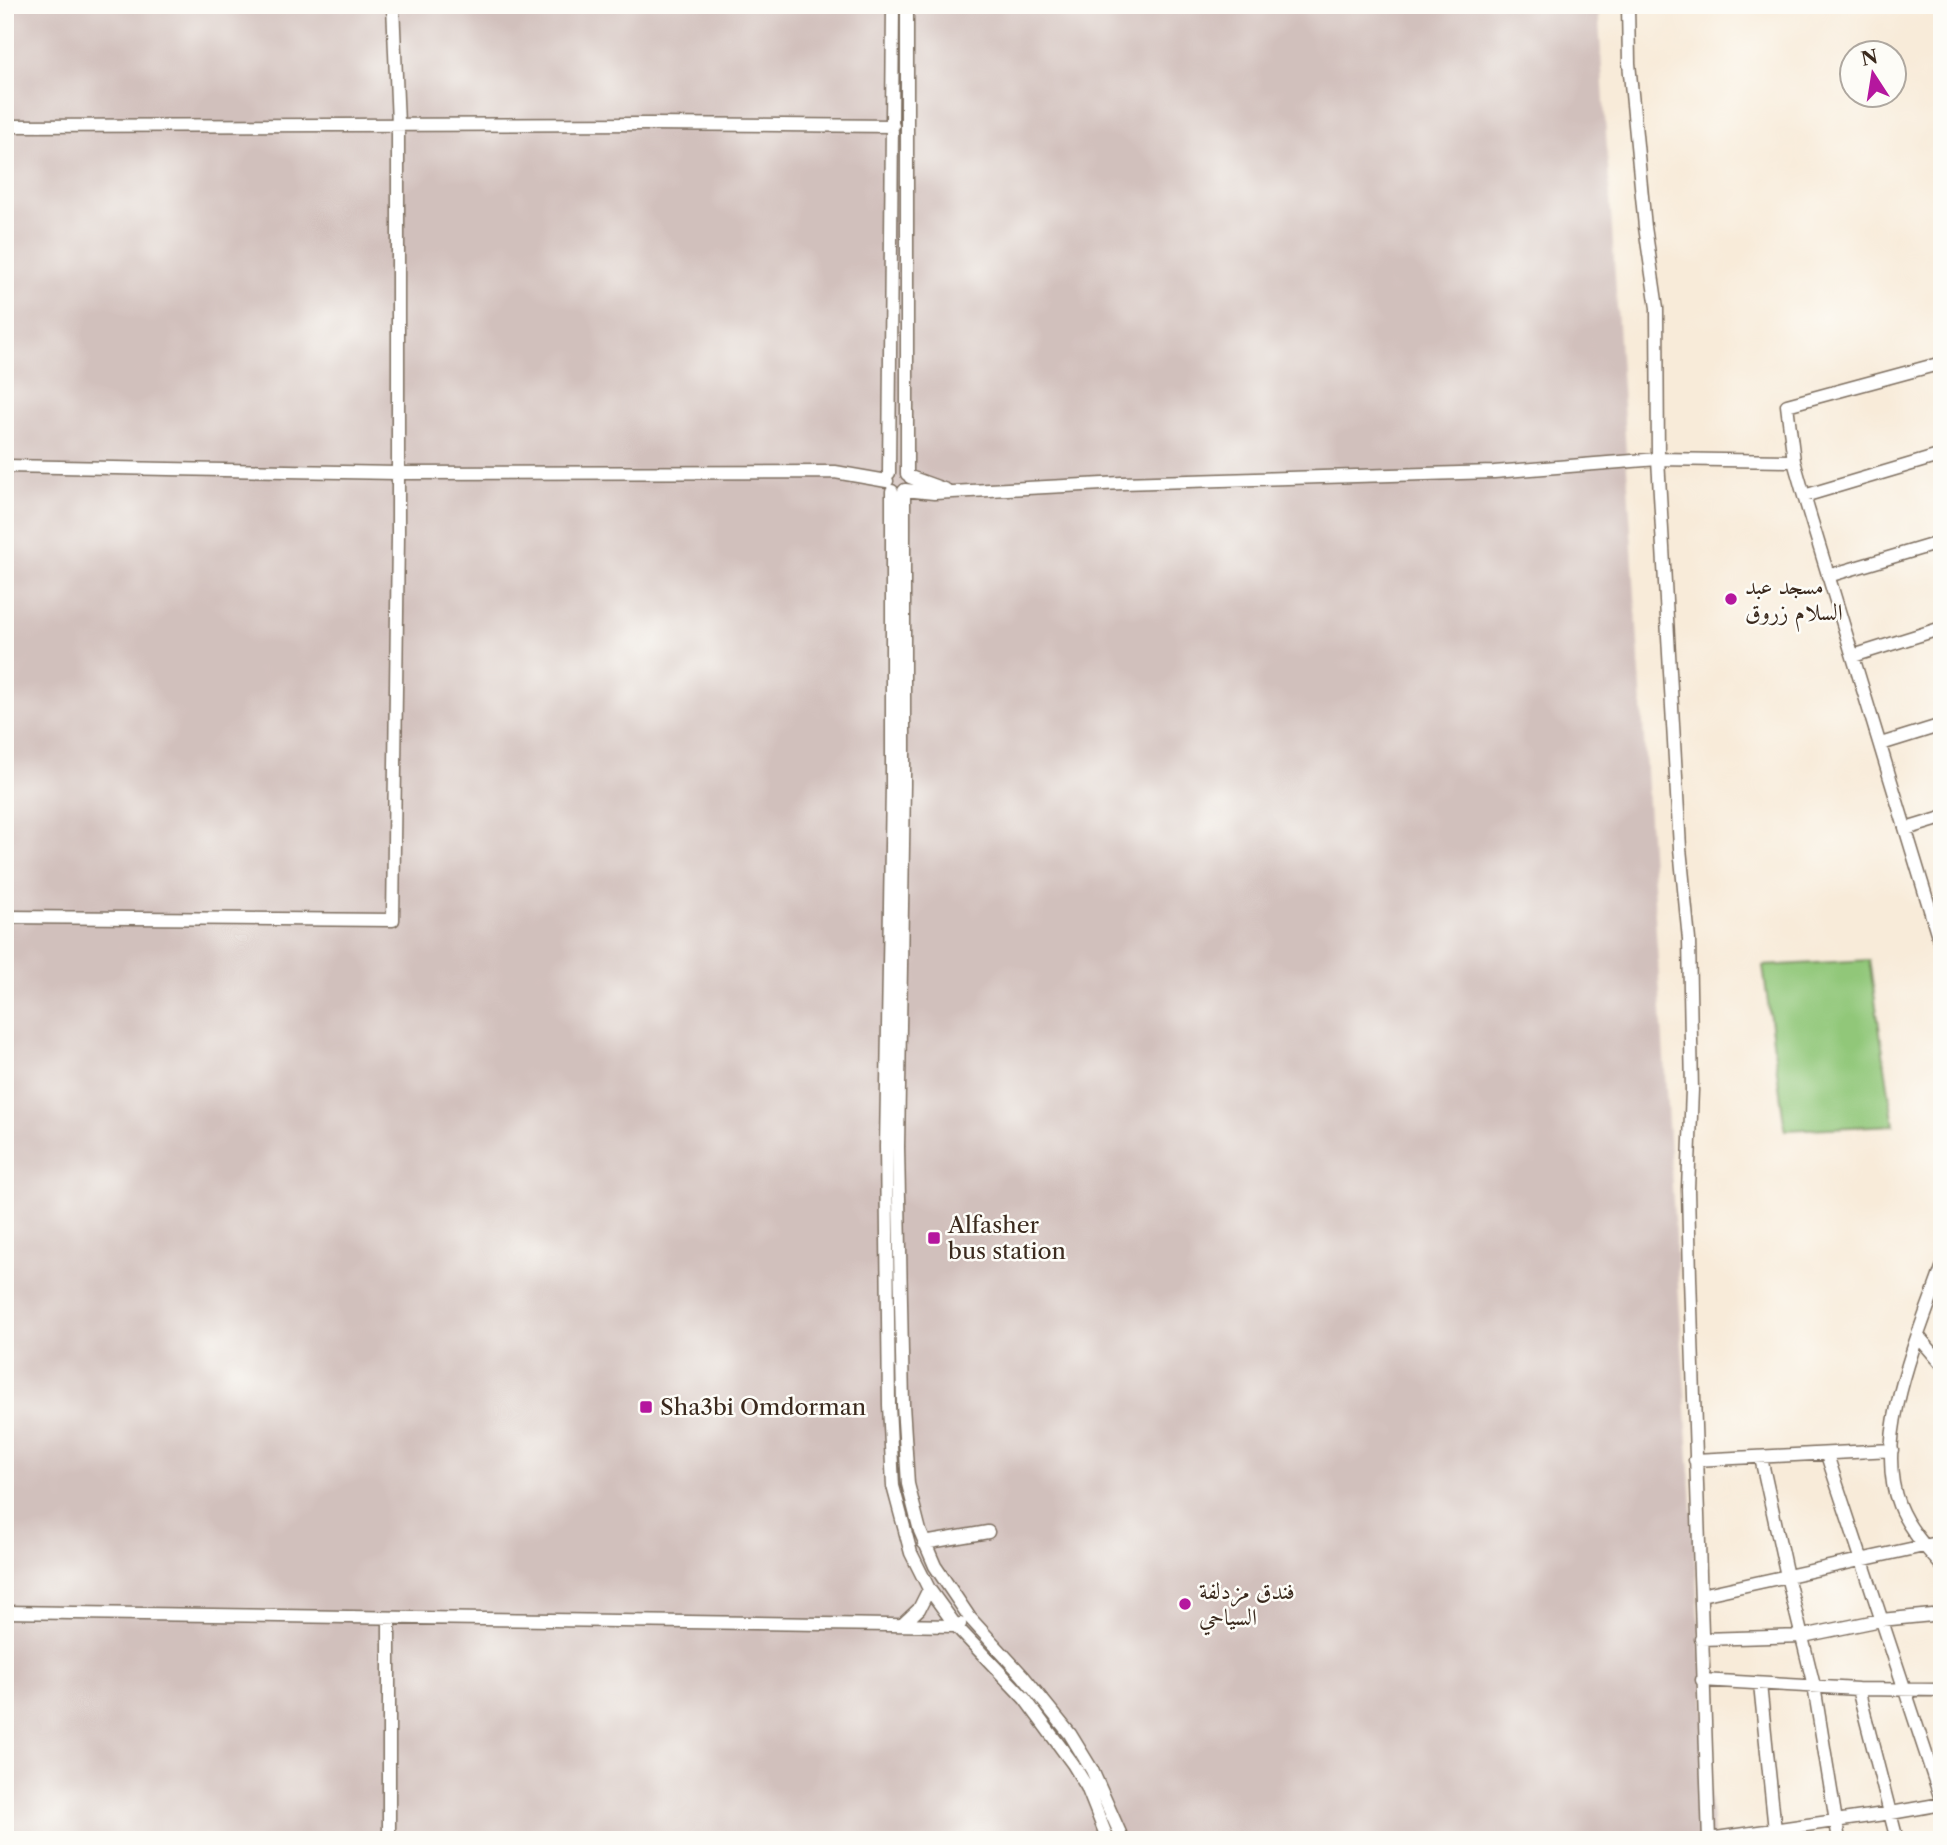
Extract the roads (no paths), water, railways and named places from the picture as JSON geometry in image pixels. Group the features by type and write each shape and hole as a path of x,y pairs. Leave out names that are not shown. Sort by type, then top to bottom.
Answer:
{"street":[{"path":"5,917 393,920 398,536 398,124 393,5"},
{"path":"893,5 899,1005 889,1405 893,1486 911,1553 929,1589 956,1626 1025,1699 1073,1764 1087,1787 1108,1840"},
{"path":"895,485 909,487 907,5"},
{"path":"1628,5 1629,64 1644,227 1657,308 1658,459 1679,835 1689,940 1692,1090 1688,1189 1709,1839 1775,1835 1836,1821 1891,1814 1942,1803 1827,1455"},
{"path":"5,126 893,126"},
{"path":"1942,363 1787,405 1794,461 1906,829 1937,913 1942,949"},
{"path":"1804,496 1942,455"},
{"path":"5,466 396,473 835,472 925,493 1122,483 1494,472 1658,459 1794,461"},
{"path":"895,485 901,470 950,491"},
{"path":"1828,576 1942,542"},
{"path":"1853,656 1942,628"},
{"path":"1881,744 1942,725"},
{"path":"1906,829 1942,818"},
{"path":"893,1203 905,1457 908,1484 924,1543 941,1577 970,1618 1023,1676 1070,1734 1092,1770 1123,1840"},
{"path":"1942,1268 1898,1401 1892,1450 1896,1497 1906,1520 1942,1566"},
{"path":"1918,1336 1937,1349 1942,1364"},
{"path":"1695,1460 1892,1450"},
{"path":"1761,1458 1814,1686 1839,1840"},
{"path":"924,1543 988,1532"},
{"path":"1701,1595 1942,1542"},
{"path":"902,1625 919,1609 929,1589"},
{"path":"5,1612 956,1626 970,1618"},
{"path":"1701,1639 1802,1636 1881,1619 1942,1614"},
{"path":"388,1840 389,1618"},
{"path":"1702,1680 1858,1689 1942,1690"},
{"path":"1760,1684 1775,1835"},
{"path":"1858,1689 1897,1840"}],"place":[{"name":"مسجد عبد السلام زروق","path":"1731,599"},
{"name":"Alfasher bus station","path":"934,1238"},
{"name":"Sha3bi Omdorman","path":"646,1407"},
{"name":"فندق مزدلفة السياحي","path":"1185,1604"}]}
